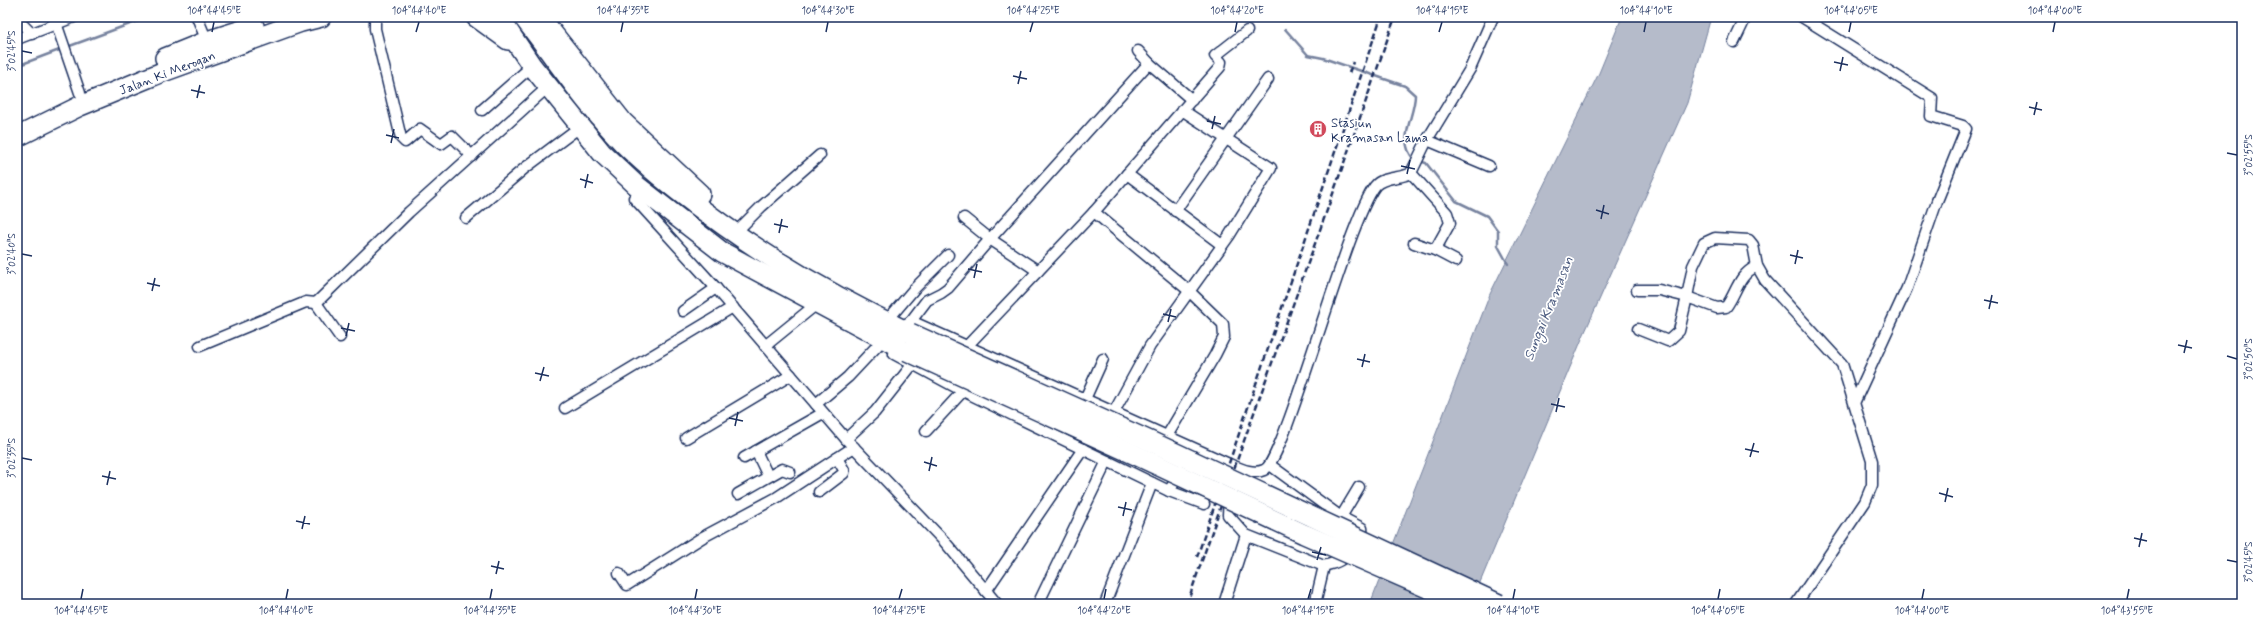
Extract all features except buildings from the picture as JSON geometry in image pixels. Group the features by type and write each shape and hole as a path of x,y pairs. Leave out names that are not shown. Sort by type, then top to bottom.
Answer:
{"highway":[{"name":"Jalan Ki Merogan","path":"17,123 80,93 207,41 284,17"},
{"name":"Jalan Ki Merogan","path":"17,137 80,106 160,73 302,22 322,17"},
{"path":"476,17 493,27 528,59"},
{"path":"499,17 528,59 602,153 642,190 710,244 814,298 1145,439 1499,604"},
{"path":"510,17 609,144 626,162 770,258 814,298 904,337 1138,456 1304,534 1464,604"},
{"path":"523,17 621,142 651,170 732,234"},
{"path":"542,18 623,122 717,210 732,234"}],"street":[{"path":"17,39 74,17"},
{"path":"197,17 207,41"},
{"path":"375,17 375,29 401,138 405,142 420,129 441,144 452,136 472,156"},
{"path":"816,404 848,377 878,344 904,337 967,346 1085,400 1196,448 1235,467 1248,472 1264,470 1270,465 1284,432 1351,240 1370,196 1379,182 1399,178 1413,169 1427,140 1470,69 1493,17"},
{"path":"1734,42 1746,17"},
{"path":"1802,17 1932,98 1931,116 1963,126 1966,130 1936,201 1907,288 1855,401"},
{"path":"17,19 32,34"},
{"path":"57,23 80,93"},
{"path":"967,346 1094,212 1192,100 1220,67 1221,62 1215,56 1247,31"},
{"path":"1138,51 1149,63 1192,100"},
{"path":"482,110 528,59"},
{"path":"904,337 927,300 941,294 948,288 990,239 1149,63"},
{"path":"1176,211 1268,79"},
{"path":"316,303 409,212 549,86"},
{"path":"1114,412 1150,346 1188,290 1222,245 1271,168 1182,110"},
{"path":"466,218 525,168 581,126"},
{"path":"1427,140 1489,166"},
{"path":"732,234 820,155"},
{"path":"1413,169 1449,218 1449,228 1435,250"},
{"path":"1127,174 1222,245"},
{"path":"642,190 634,198 733,307 846,440 944,541 997,604"},
{"path":"1094,212 1188,290 1223,324 1224,337 1167,436"},
{"path":"964,218 990,239 1038,271"},
{"path":"1638,329 1668,341 1676,336 1682,324 1692,266 1701,246 1708,240 1749,240 1753,245 1757,266 1765,280 1842,364 1855,401 1872,461 1872,485 1865,502 1796,604"},
{"path":"1414,242 1435,250 1456,261"},
{"path":"846,440 875,412 904,337 914,289 948,255"},
{"path":"1637,290 1659,290 1686,297 1717,308 1726,308 1742,276 1748,270 1757,266"},
{"path":"683,311 716,288"},
{"path":"765,346 814,298 878,344"},
{"path":"200,346 306,302 316,303 340,337"},
{"path":"565,408 733,307"},
{"path":"904,337 962,391 1152,484 1204,504"},
{"path":"1085,400 1103,360"},
{"path":"686,438 790,375"},
{"path":"926,431 962,391"},
{"path":"744,458 822,413"},
{"path":"619,573 627,585 703,537 776,498 854,447"},
{"path":"1169,491 1196,448"},
{"path":"986,591 1083,449"},
{"path":"756,451 768,476"},
{"path":"819,492 844,473 837,458"},
{"path":"1041,603 1107,461"},
{"path":"1235,467 1227,510 1231,520 1246,535 1324,566 1342,559 1351,551 1363,532 1362,528 1341,517 1270,465"},
{"path":"738,494 784,468 790,472"},
{"path":"1105,604 1152,484"},
{"path":"1341,517 1359,487"},
{"path":"1224,604 1246,535"},
{"path":"1315,604 1324,566"}],"water":[{"name":"Sungai Kramasan","path":"1622,17 1711,17 1687,103 1584,334 1471,604 1370,604 1490,294 1599,73"}],"waterway":[{"path":"67,47 149,17"},
{"path":"1285,29 1308,55 1323,58 1405,86 1415,95 1406,136 1409,152 1414,159"},
{"path":"17,66 62,49"},
{"path":"1419,161 1426,163 1456,201 1487,216 1498,231 1498,246 1508,264"}],"railway":[{"path":"1197,557 1381,17"},
{"path":"1187,604 1395,17"},
{"path":"1349,73 1353,62"}],"place":[{"name":"Stasiun Kramasan Lama","path":"1318,129"}]}
